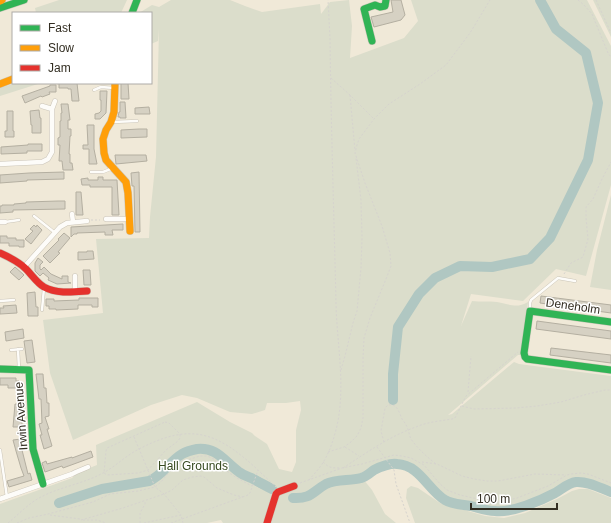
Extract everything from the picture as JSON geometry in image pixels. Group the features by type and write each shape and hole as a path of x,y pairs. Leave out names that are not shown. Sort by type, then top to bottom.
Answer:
{"main road":[{"path":"0,8 24,0"},
{"path":"132,12 137,0"},
{"path":"372,40 364,9 375,5 380,7 385,6 386,0"},
{"path":"0,84 12,79"},
{"path":"114,86 114,112 103,139 104,153 106,160 126,182 130,231"},
{"path":"0,253 14,259 44,287 63,292 87,291"},
{"name":"Deneholm","path":"525,357 524,353 530,311 611,322"},
{"path":"525,357 527,359 611,370"},
{"path":"0,369 19,370"},
{"name":"Irwin Avenue","path":"19,370 29,370 33,449 43,484"},
{"path":"267,523 274,497 278,492 294,486"}],"street":[{"path":"0,164 42,162 48,159 52,152 52,109 55,101"},
{"path":"42,106 52,109"},
{"path":"72,214 73,222"},
{"path":"106,219 130,219"},
{"path":"24,267 60,227 67,223 87,220"},
{"path":"75,276 75,292"},
{"path":"0,500 88,467"}],"lane":[{"path":"94,90 101,87 114,86"},
{"path":"110,122 137,121"},
{"path":"91,172 103,172 113,168"},
{"path":"34,216 54,232"},
{"path":"2,222 19,220"},
{"path":"530,311 530,303 534,297 558,278 575,281"},
{"path":"42,310 44,287"},
{"path":"0,301 14,300"},
{"path":"12,350 22,349"},
{"path":"18,350 19,370"},
{"path":"0,450 7,497"}],"path":[{"path":"309,480 323,462 335,434 341,392 341,370 336,314 328,0"},
{"path":"328,452 344,447 357,436 361,428 363,418 364,338 370,318 391,266 390,253 382,226 355,153 359,139 374,119 389,104 446,65 470,33 490,0"},
{"path":"578,0 584,4 592,14 611,57"},
{"path":"596,0 611,33"},
{"path":"330,77 374,119"},
{"path":"341,370 357,311 362,238 361,200 350,95"},
{"path":"561,278 571,262 583,257 588,239 586,207 593,199 611,162"},
{"path":"87,220 106,219"},
{"path":"323,462 332,468 342,468 376,446 408,430 424,424 452,419 456,416 468,393 517,353 522,351 525,357"},
{"path":"468,393 471,356"},
{"path":"461,406 474,409 537,406 611,390"},
{"path":"384,442 380,431 386,407 388,405 392,405 397,409 411,439 427,456 437,464 462,476 474,480 498,481 536,474 567,475 576,473 588,474 611,483"},
{"path":"104,473 106,449 108,447 166,422 180,434"},
{"path":"104,473 107,475 138,473 148,470 166,450 178,441 180,434"},
{"path":"8,523 29,505 42,497 104,473 139,449 158,440 180,434 197,434 220,441 236,451 277,488 284,490"},
{"path":"134,436 154,486 164,494 181,515 183,523"},
{"path":"376,446 395,472 396,484 410,523"},
{"path":"344,447 360,457"},
{"path":"294,486 342,468 394,455 410,458 420,462 437,464"},
{"path":"17,523 29,518 93,502 110,494 138,491 154,486 161,482 172,469 191,458 204,456 214,459 228,472 252,486"},
{"path":"420,462 447,490 460,495 491,502 509,501 528,495 567,475"},
{"path":"171,523 249,494 258,470"},
{"path":"81,520 124,508 164,494 172,490 183,480 192,477 201,476 223,492 243,497"},
{"path":"140,523 140,513 145,504 145,500"},
{"path":"48,514 81,520 97,520 106,523"},
{"path":"144,523 181,515"}],"green space":[{"path":"59,0 127,0 121,12 36,12 35,8"},
{"name":"Hall Grounds","path":"171,0 230,0 262,12 320,4 321,14 330,2 349,0 352,26 350,58 404,38 418,21 411,0 587,0 611,46 611,185 586,276 556,269 523,301 471,294 461,326 472,301 497,302 516,306 528,302 521,355 518,355 448,415 452,414 514,362 519,364 611,376 611,490 589,481 576,479 566,483 550,494 511,507 494,509 448,499 441,495 426,477 415,467 407,463 392,462 359,474 372,490 385,514 396,523 223,523 221,520 207,523 0,523 0,504 72,478 77,473 97,465 96,445 197,402 230,422 252,433 267,444 279,469 292,472 296,462 296,430 301,410 300,401 267,403 265,410 252,414 230,412 197,398 182,395 151,405 73,440 50,373 43,320 103,313 96,239 149,238 156,157 159,29 158,41 152,44 152,12 141,12 152,5 159,7"},
{"path":"593,0 611,0 611,37"},
{"path":"13,84 38,84 0,96 0,88"},
{"path":"611,195 611,290 590,287 597,250"},
{"path":"411,486 418,488 440,503 485,516 504,518 525,513 572,491 588,489 611,498 611,523 415,523 406,498 407,489"}],"water":[{"path":"250,473 261,478 273,487 271,491 253,484 244,476 248,474 250,475"}],"building":[{"path":"391,0 401,0 405,15 401,20 374,27 371,17 393,12"},
{"path":"59,84 77,84 79,101 72,101 71,89 59,88"},
{"path":"121,84 128,84 129,99 121,99"},
{"path":"50,85 56,85 56,92 49,92 50,94 25,103 22,96"},
{"path":"100,91 107,91 106,113 100,119 95,119 95,114 101,111"},
{"path":"120,102 125,102 126,118 118,117 120,112"},
{"path":"61,104 68,104 70,120 68,120 68,129 71,129 69,154 70,163 72,163 73,170 63,170 62,161 59,161 60,145 58,145 58,138 60,137 60,121 62,113"},
{"path":"149,107 150,114 135,114 135,108"},
{"path":"39,110 41,118 41,133 32,133 30,111"},
{"path":"7,111 13,111 14,137 5,137 5,131 7,131"},
{"path":"87,125 94,125 94,149 97,164 89,164 89,149 83,149 83,145 88,145"},
{"path":"147,129 147,137 121,138 121,130"},
{"path":"42,144 42,151 1,154 1,147"},
{"path":"115,155 146,155 147,161 116,164"},
{"path":"64,172 64,179 27,180 0,183 0,175"},
{"path":"139,172 140,232 135,232 134,186 132,186 131,173"},
{"path":"98,177 103,177 103,180 117,180 119,215 112,215 112,187 90,187 90,185 82,185 81,179 88,178 88,180 98,180"},
{"path":"76,192 81,192 83,215 76,215"},
{"path":"65,201 65,209 13,210 13,212 0,213 0,206 2,205 14,205 26,202"},
{"path":"123,224 123,230 112,230 113,235 105,235 105,232 77,233 71,237 71,227"},
{"path":"34,225 36,227 37,225 42,230 31,244 25,239 33,231 30,229"},
{"path":"64,233 70,238 58,252 60,253 50,263 43,256"},
{"path":"0,236 16,238 16,240 24,240 24,247 9,246 9,243 0,243"},
{"path":"93,251 94,259 78,260 78,252"},
{"path":"38,258 43,262 40,265 41,270 44,267 51,274 62,279 62,276 68,276 68,282 71,283 57,284 48,280 49,278 43,273 40,276 35,271 35,263"},
{"path":"15,267 24,275 19,280 10,272"},
{"path":"83,270 90,270 91,285 84,285"},
{"path":"35,292 38,316 28,316 27,293"},
{"path":"541,296 611,305 611,313 540,303"},
{"path":"79,298 98,298 98,307 92,307 92,305 78,305 78,309 56,310 49,309 49,306 46,306 46,299 54,299 54,301 79,300"},
{"path":"16,305 17,313 0,314 0,308 4,308 3,306"},
{"path":"537,321 611,331 611,339 536,329"},
{"path":"23,329 24,338 6,341 5,332"},
{"path":"32,340 35,362 27,363 24,341"},
{"path":"551,348 611,355 611,363 550,355"},
{"path":"36,374 43,374 47,403 49,403 49,416 45,417 52,446 44,449 40,435 42,435 39,424 42,423 41,399 39,399"},
{"path":"0,378 16,378 16,381 19,381 19,386 16,386 16,388 8,388 8,385 0,385"},
{"path":"15,404 22,405 22,427 13,427"},
{"path":"21,439 28,474 30,473 32,480 9,487 7,481 24,476 13,440"},
{"path":"91,451 93,457 63,468 62,466 45,472 42,463 46,461 47,464 72,458"}],"waterway":[{"path":"393,400 393,374 398,327 419,294 435,278 460,266 492,267 530,259 550,238 588,160 598,103 586,53 556,29 540,0"},
{"path":"59,503 102,489 149,481 158,476 182,454 197,449 215,452 241,473 272,489"},
{"path":"293,498 308,496 330,482 357,479 366,476 376,469 395,464 405,465 418,473 439,496 448,502 489,510 502,511 526,506 576,482 589,484 611,492"}],"traffic: fast":[{"path":"0,8 24,0"},
{"path":"132,12 137,0"},
{"path":"372,41 364,9 375,5 380,7 385,6 386,0"},
{"path":"611,322 530,311 524,353 527,359 611,370"},
{"path":"0,369 29,370 33,449 43,484"}],"traffic: slow":[{"path":"0,84 12,79"},
{"path":"115,84 114,112 103,139 104,153 106,160 126,182 130,231"}],"traffic: jam":[{"path":"0,253 20,264 44,287 54,291 87,291"},
{"path":"267,523 276,494 294,486"}]}
